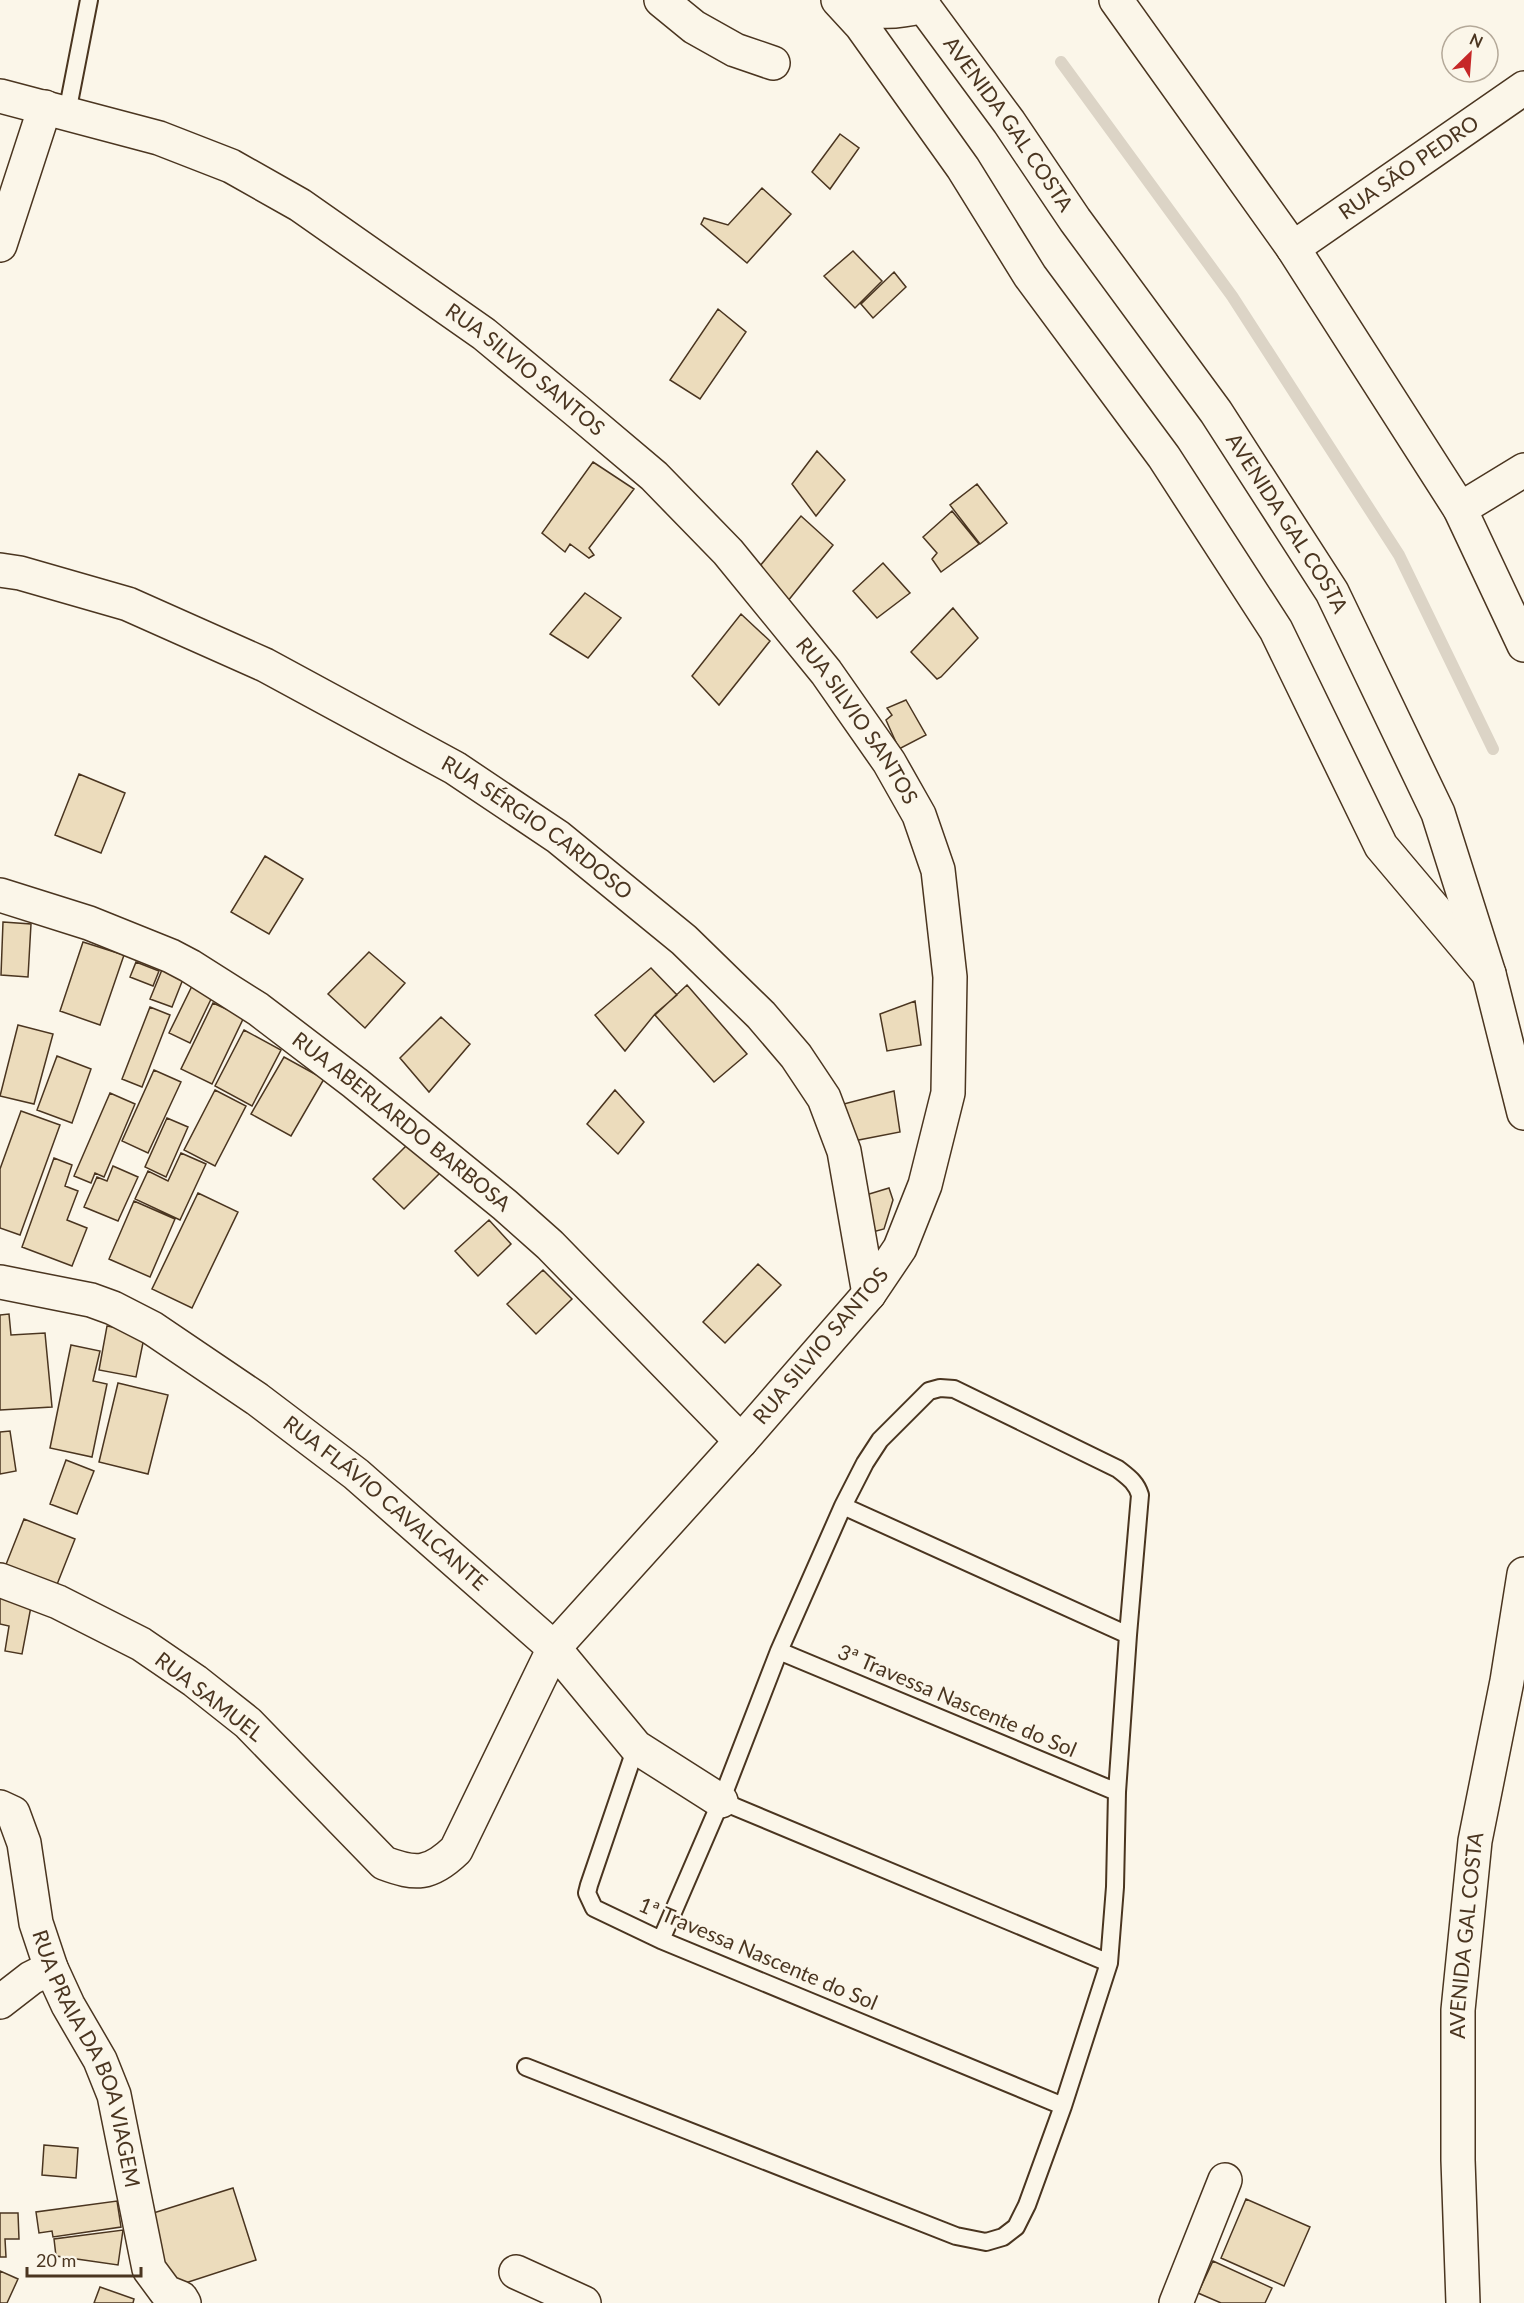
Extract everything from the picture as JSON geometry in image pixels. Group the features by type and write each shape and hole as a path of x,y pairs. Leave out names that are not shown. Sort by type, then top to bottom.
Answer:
{"street":[{"path":"661,0 694,27 735,50 773,63"},
{"path":"838,0 861,25 963,168 1030,276 1164,457 1276,630 1382,846 1489,974"},
{"path":"846,0 873,12 888,13 926,2"},
{"path":"1116,0 1293,248 1460,509 1524,645"},
{"name":"AVENIDA GAL COSTA","path":"926,2 1075,220 1216,412 1332,592 1438,813 1489,974 1524,1113"},
{"name":"RUA SÃO PEDRO","path":"1293,248 1524,88"},
{"name":"RUA SILVIO SANTOS","path":"0,96 159,138 231,166 300,205 484,334 654,476 728,552 826,672 889,762 919,815 938,870 950,977 948,1093 925,1185 900,1248 869,1294 741,1441 554,1648 456,1850 437,1866 414,1872 384,1863"},
{"path":"0,245 56,110"},
{"path":"1460,509 1524,470"},
{"name":"RUA SÉRGIO CARDOSO","path":"0,570 20,573 128,604 265,665 446,762 558,837 684,940 760,1016 796,1056 824,1098 844,1151 869,1294"},
{"name":"RUA ABERLARDO BARBOSA","path":"0,894 89,923 171,956 258,1009 364,1091 505,1205 550,1245 741,1441"},
{"name":"RUA FLÁVIO CAVALCANTE","path":"0,1282 91,1300 113,1308 152,1328 257,1399 356,1474 554,1648 636,1747 721,1801"},
{"name":"AVENIDA GAL COSTA","path":"1462,2303 1458,2160 1458,2010 1474,1841 1508,1682 1524,1574"},
{"name":"RUA SAMUEL","path":"0,1580 58,1602 141,1644 195,1681 248,1723 384,1863"},
{"name":"RUA PRAIA DA BOA VIAGEM","path":"0,1807 14,1813 24,1842 36,1923 51,1968 68,2005 100,2060 114,2095 149,2269 166,2292 181,2298 184,2303"},
{"path":"0,2002 31,1978 51,1968"},
{"path":"1176,2303 1225,2180"},
{"path":"516,2272 584,2303"}],"lane":[{"path":"56,110 90,0"},
{"path":"526,2067 956,2236 986,2242 1004,2238 1016,2227 1028,2205 1063,2106 1109,1963 1115,1887 1117,1792 1140,1495 1130,1478 1118,1469 954,1389 940,1388 929,1391 880,1440 865,1463 843,1506 779,1651 721,1801 661,1940"},
{"path":"843,1506 1128,1635"},
{"name":"3ª Travessa Nascente do Sol","path":"779,1651 1117,1792"},
{"name":"1ª Travessa Nascente do Sol","path":"636,1747 587,1893 594,1908 661,1940 1063,2106"},
{"path":"721,1801 1109,1963"}],"building":[{"path":"840,134 859,148 830,189 812,172"},
{"path":"762,188 791,214 747,263 701,224 704,218 728,225"},
{"path":"853,251 882,281 855,308 824,276"},
{"path":"894,272 906,287 873,318 861,304"},
{"path":"718,309 746,332 700,399 670,380"},
{"path":"817,451 845,480 816,516 792,484"},
{"path":"593,462 634,489 589,548 594,555 589,558 570,544 565,552 542,533"},
{"path":"977,484 1007,523 980,544 950,505"},
{"path":"952,511 979,544 941,572 932,559 937,553 923,537"},
{"path":"801,516 833,545 783,607 755,572"},
{"path":"883,563 910,593 877,618 853,591"},
{"path":"585,593 621,618 588,658 550,634"},
{"path":"953,608 978,638 937,679 911,652"},
{"path":"741,614 770,641 719,705 692,676"},
{"path":"906,700 926,735 899,749 886,720 892,715 887,708"},
{"path":"79,774 125,793 101,853 55,835"},
{"path":"265,856 303,879 269,934 231,912"},
{"path":"3,922 31,924 28,977 1,975"},
{"path":"83,942 124,955 100,1025 60,1011"},
{"path":"369,952 405,983 365,1028 328,994"},
{"path":"166,960 187,969 172,1007 150,999"},
{"path":"136,962 159,971 153,986 130,977"},
{"path":"651,968 677,995 655,1014 625,1051 595,1015"},
{"path":"193,984 214,993 190,1043 169,1033"},
{"path":"687,985 747,1054 714,1082 655,1015"},
{"path":"915,1001 921,1045 887,1051 880,1014"},
{"path":"213,1003 244,1017 212,1084 181,1069"},
{"path":"150,1007 170,1015 142,1087 122,1079"},
{"path":"441,1017 470,1044 429,1092 400,1058"},
{"path":"18,1025 53,1034 34,1104 0,1096"},
{"path":"244,1030 281,1050 252,1106 215,1086"},
{"path":"57,1056 91,1069 72,1123 37,1110"},
{"path":"284,1057 324,1079 291,1136 251,1114"},
{"path":"154,1070 181,1082 148,1153 122,1141"},
{"path":"215,1090 246,1106 215,1166 184,1150"},
{"path":"615,1090 644,1122 618,1154 587,1124"},
{"path":"894,1091 900,1132 843,1143 836,1106"},
{"path":"110,1093 135,1104 104,1177 95,1173 91,1183 74,1176"},
{"path":"21,1111 60,1125 20,1235 0,1228 0,1169"},
{"path":"167,1118 188,1127 166,1177 145,1167"},
{"path":"409,1143 440,1173 404,1209 373,1179"},
{"path":"181,1153 206,1164 180,1220 135,1199 148,1171 168,1181"},
{"path":"54,1158 72,1165 65,1186 78,1191 67,1220 87,1228 72,1266 22,1247"},
{"path":"113,1166 138,1177 118,1221 84,1207 97,1177 107,1181"},
{"path":"889,1188 893,1200 884,1229 861,1235 856,1198"},
{"path":"198,1193 238,1212 192,1308 152,1289"},
{"path":"134,1201 175,1219 150,1277 109,1259"},
{"path":"489,1220 511,1244 478,1276 455,1251"},
{"path":"758,1264 781,1285 725,1343 703,1322"},
{"path":"543,1270 572,1299 536,1334 507,1304"},
{"path":"9,1314 11,1335 45,1333 52,1407 0,1410 0,1315"},
{"path":"107,1326 145,1333 136,1377 99,1370"},
{"path":"71,1345 100,1351 93,1381 107,1384 92,1457 50,1448"},
{"path":"118,1383 168,1395 148,1474 99,1462"},
{"path":"10,1431 16,1471 0,1474 0,1432"},
{"path":"66,1460 94,1471 77,1514 50,1504"},
{"path":"24,1519 75,1539 56,1587 5,1567"},
{"path":"0,1590 33,1596 22,1654 5,1651 9,1626 0,1624"},
{"path":"44,2145 78,2148 76,2178 42,2175"},
{"path":"233,2188 256,2260 170,2288 147,2215"},
{"path":"1246,2199 1310,2227 1284,2286 1221,2258"},
{"path":"117,2201 121,2227 53,2237 52,2231 39,2233 36,2212"},
{"path":"0,2213 18,2213 19,2239 5,2239 6,2257 0,2257"},
{"path":"123,2230 118,2265 56,2256 54,2239"},
{"path":"1213,2261 1272,2288 1265,2303 1221,2303 1198,2293"},
{"path":"0,2271 18,2279 7,2303 0,2303"},
{"path":"100,2287 134,2299 133,2303 94,2303"}],"waterway":[{"path":"1061,62 1232,296 1399,555 1493,749"}]}
